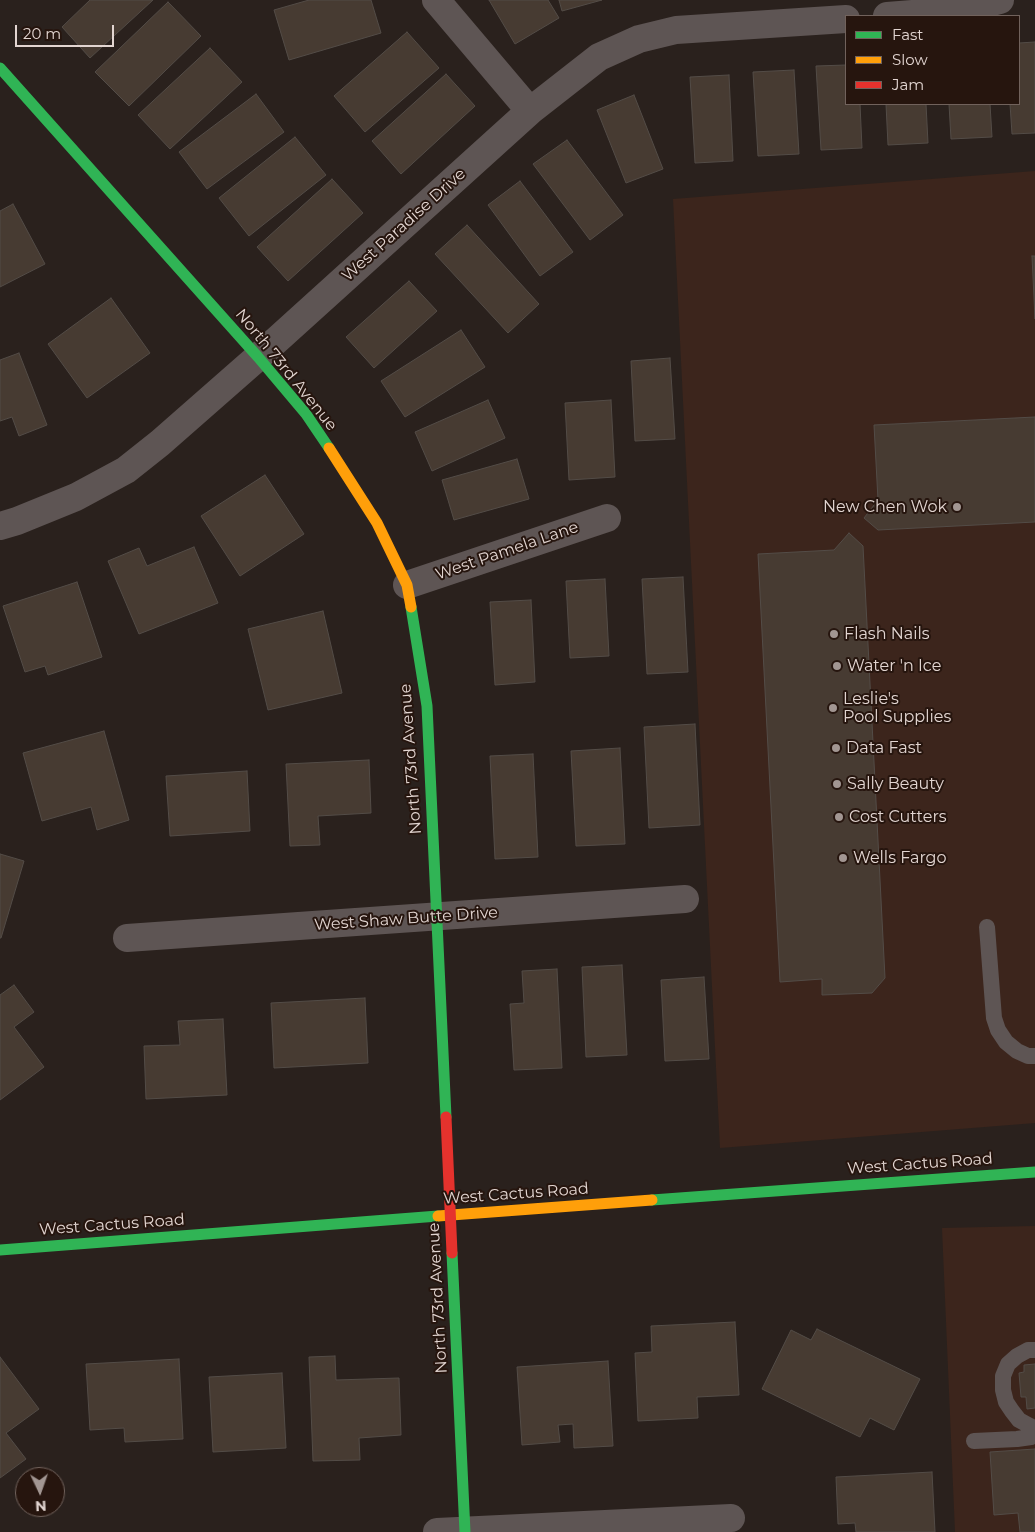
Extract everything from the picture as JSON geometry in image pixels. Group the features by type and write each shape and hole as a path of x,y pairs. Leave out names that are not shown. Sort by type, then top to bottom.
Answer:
{"street":[{"path":"436,0 530,110"},
{"path":"900,15 962,10 1000,0"},
{"name":"West Paradise Drive","path":"0,526 76,497 126,470 160,443 258,357 530,110 599,57 639,39 676,30 845,19"},
{"name":"North 73rd Avenue","path":"1,71 258,357 306,414 343,468 377,523 407,585 427,706 465,1531"},
{"name":"West Pamela Lane","path":"407,585 607,518"},
{"name":"West Shaw Butte Drive","path":"126,938 684,899"},
{"name":"West Cactus Road","path":"0,1250 1035,1172"},
{"path":"437,1532 731,1518"}],"lane":[{"path":"987,927 994,1018 998,1030 1006,1042 1017,1051 1028,1056 1035,1056"},
{"path":"1035,1350 1028,1350 1017,1356 1008,1364 1003,1376 1003,1390 1006,1402 1020,1420 1035,1428"},
{"path":"974,1441 1017,1439 1035,1434"}],"shaded area":[{"path":"1035,171 1035,1123 720,1148 673,199"},
{"path":"1035,1226 1035,1532 955,1532 942,1228"}],"building":[{"path":"90,0 153,0 90,58 62,27"},
{"path":"309,0 371,0 381,33 289,60 274,10"},
{"path":"489,0 548,0 559,18 515,44"},
{"path":"559,0 602,0 562,11"},
{"path":"168,2 201,36 129,106 95,72"},
{"path":"407,32 439,68 365,132 334,96"},
{"path":"1035,42 1035,133 1012,134 1010,105 1020,105 1020,43"},
{"path":"210,48 242,82 170,149 138,115"},
{"path":"845,65 845,105 860,105 862,148 821,150 816,66"},
{"path":"794,70 799,154 758,156 753,72"},
{"path":"446,74 475,106 401,174 372,141"},
{"path":"729,75 733,161 695,163 690,77"},
{"path":"256,94 284,132 207,189 179,152"},
{"path":"634,95 663,169 626,183 597,110"},
{"path":"886,105 926,105 928,143 888,145"},
{"path":"949,105 990,105 992,137 951,139"},
{"path":"295,137 326,175 249,236 219,198"},
{"path":"567,140 623,215 590,240 533,164"},
{"path":"332,179 363,213 288,281 257,247"},
{"path":"520,181 573,252 540,276 488,205"},
{"path":"13,204 45,264 0,287 0,211"},
{"path":"467,225 539,304 508,333 435,254"},
{"path":"1032,256 1035,256 1035,319"},
{"path":"409,281 437,311 374,368 346,337"},
{"path":"111,298 150,353 87,398 48,344"},
{"path":"461,330 485,367 405,417 381,381"},
{"path":"19,353 47,425 19,436 12,417 0,421 0,360"},
{"path":"670,358 675,439 635,441 631,361"},
{"path":"488,400 505,438 432,471 415,432"},
{"path":"611,400 615,477 569,480 565,403"},
{"path":"1035,417 1035,522 878,530 864,518 878,500 874,425"},
{"path":"517,459 529,499 454,520 442,480"},
{"path":"265,475 304,534 240,576 201,516"},
{"path":"849,533 863,546 885,978 872,993 822,995 822,979 780,982 758,554 834,550"},
{"path":"194,547 218,603 139,634 108,561 139,548 147,566"},
{"path":"683,577 688,672 647,674 642,579"},
{"path":"605,579 609,656 570,658 566,581"},
{"path":"77,582 102,657 48,675 45,666 25,672 3,606"},
{"path":"531,600 535,682 495,685 490,602"},
{"path":"323,611 342,693 268,710 248,629"},
{"path":"695,724 700,825 649,828 644,727"},
{"path":"104,731 129,820 97,830 91,807 42,821 23,753"},
{"path":"620,748 625,844 576,846 571,751"},
{"path":"533,754 538,857 495,859 490,756"},
{"path":"369,760 371,813 318,816 320,845 290,846 286,764"},
{"path":"247,771 250,831 170,836 166,776"},
{"path":"0,854 24,861 1,938 0,938"},
{"path":"622,965 627,1055 586,1057 582,967"},
{"path":"557,969 562,1068 514,1070 510,1004 524,1003 522,971"},
{"path":"704,977 709,1059 665,1061 661,980"},
{"path":"14,985 34,1012 14,1027 44,1067 0,1100 0,995"},
{"path":"365,998 368,1063 274,1068 271,1003"},
{"path":"223,1019 227,1095 146,1099 144,1046 180,1045 178,1021"},
{"path":"735,1322 739,1395 697,1397 698,1418 638,1421 635,1353 652,1352 651,1326"},
{"path":"817,1329 920,1379 894,1430 870,1418 860,1437 762,1389 791,1330 811,1340"},
{"path":"335,1356 336,1380 399,1378 401,1435 359,1438 360,1460 313,1461 309,1357"},
{"path":"0,1357 39,1409 6,1433 26,1459 0,1478"},
{"path":"179,1359 183,1439 125,1442 124,1428 90,1430 86,1364"},
{"path":"608,1361 613,1446 574,1448 573,1424 558,1425 560,1442 522,1445 517,1367"},
{"path":"1035,1364 1035,1408 1027,1409 1026,1397 1021,1397 1019,1373 1024,1372 1024,1365"},
{"path":"282,1373 286,1448 213,1452 209,1377"},
{"path":"1035,1449 1035,1532 1020,1532 1018,1513 994,1515 990,1452"},
{"path":"932,1472 935,1532 856,1532 855,1523 838,1524 836,1477"}],"traffic: fast":[{"path":"0,68 258,357 306,414 329,448"},
{"path":"411,607 427,706 446,1117"},
{"path":"652,1200 1035,1172"},
{"path":"0,1250 438,1216"},
{"path":"452,1253 465,1532"}],"traffic: slow":[{"path":"329,448 377,523 407,585 411,607"},
{"path":"438,1216 652,1200"}],"traffic: jam":[{"path":"446,1117 452,1253"}],"place":[{"name":"New Chen Wok","path":"957,507"},
{"name":"Flash Nails","path":"834,634"},
{"name":"Water 'n Ice","path":"837,666"},
{"name":"Leslie's Pool Supplies","path":"833,708"},
{"name":"Data Fast","path":"836,748"},
{"name":"Sally Beauty","path":"837,784"},
{"name":"Cost Cutters","path":"839,817"},
{"name":"Wells Fargo","path":"843,858"}]}
